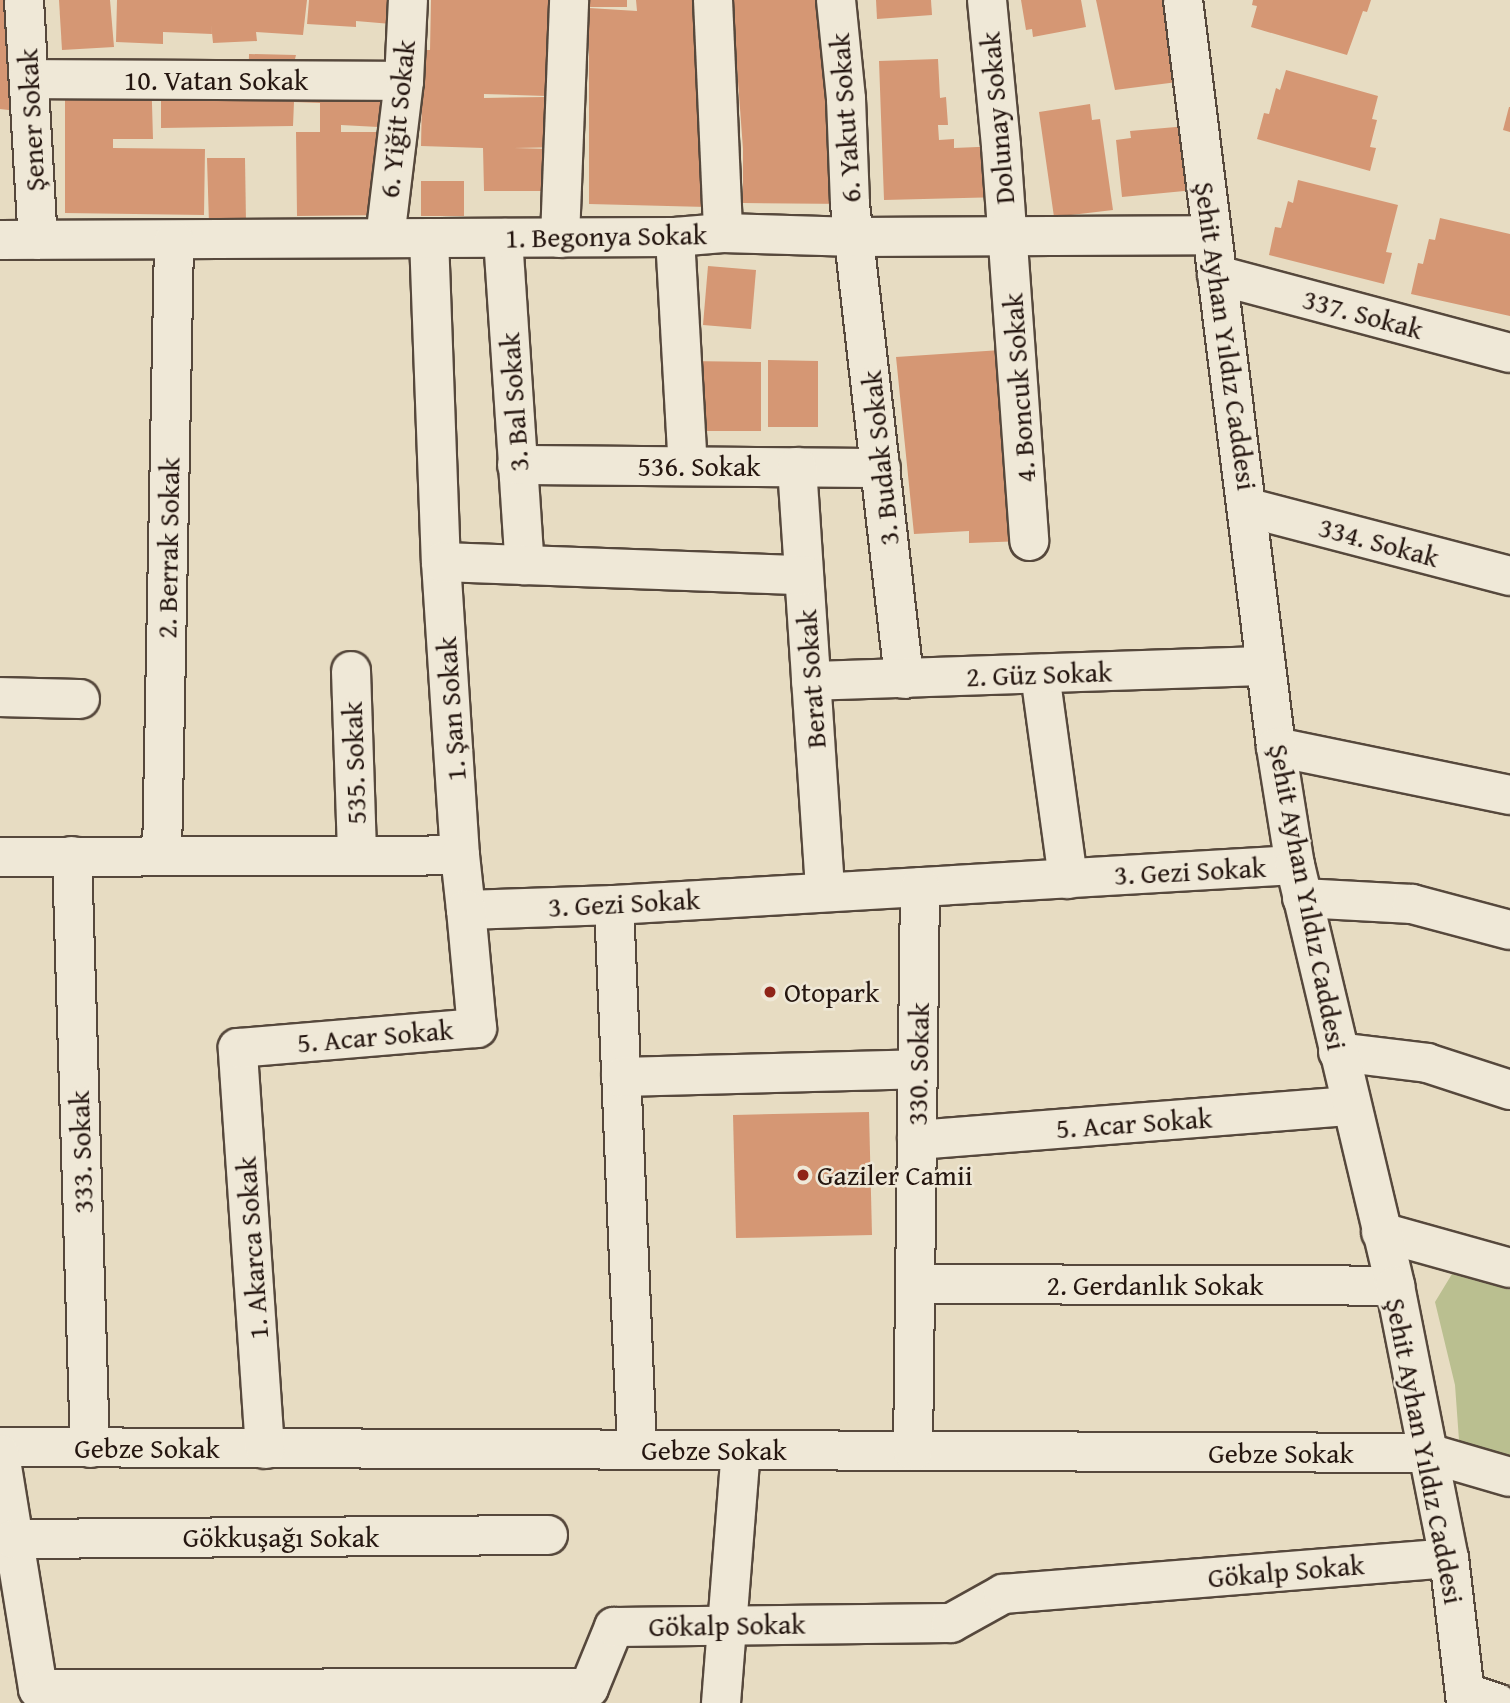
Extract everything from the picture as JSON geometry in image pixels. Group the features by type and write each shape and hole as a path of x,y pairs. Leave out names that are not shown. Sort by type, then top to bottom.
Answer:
{"street":[{"name":"Şener Sokak","path":"24,0 20,102 38,240"},
{"name":"6. Yiğit Sokak","path":"385,238 404,81 408,0"},
{"path":"560,238 569,0"},
{"path":"713,0 723,233"},
{"name":"6. Yakut Sokak","path":"836,0 846,99 850,204 856,237"},
{"name":"Dolunay Sokak","path":"987,0 1007,236"},
{"name":"Şehit Ayhan Yıldız Caddesi","path":"1183,0 1211,235 1249,508 1276,747 1298,882 1395,1286 1476,1700"},
{"name":"10. Vatan Sokak","path":"20,102 404,81"},
{"name":"1. Begonya Sokak","path":"0,240 676,237 723,233 856,237 1211,235"},
{"name":"4. Boncuk Sokak","path":"1007,236 1029,541"},
{"path":"676,237 688,466"},
{"name":"3. Budak Sokak","path":"856,237 904,679"},
{"name":"1. Şan Sokak","path":"429,238 441,562 460,855"},
{"name":"3. Bal Sokak","path":"503,238 525,565"},
{"name":"2. Berrak Sokak","path":"162,856 174,240"},
{"name":"337. Sokak","path":"1217,275 1510,353"},
{"name":"536. Sokak","path":"517,465 881,468"},
{"name":"Berat Sokak","path":"797,467 825,892"},
{"name":"334. Sokak","path":"1249,508 1510,576"},
{"path":"441,562 804,576"},
{"name":"2. Güz Sokak","path":"811,681 1266,666"},
{"name":"535. Sokak","path":"351,671 356,855"},
{"path":"1040,674 1068,878"},
{"path":"0,696 80,699"},
{"path":"1276,747 1510,795"},
{"path":"0,857 460,855 466,910"},
{"name":"333. Sokak","path":"72,856 90,1448"},
{"name":"3. Gezi Sokak","path":"466,910 614,905 1068,878 1298,882 1412,904 1510,930"},
{"name":"330. Sokak","path":"913,1451 920,887"},
{"path":"614,905 636,1450"},
{"name":"5. Acar Sokak","path":"238,1048 477,1028 466,910"},
{"name":"1. Akarca Sokak","path":"238,1048 265,1448"},
{"path":"1338,1052 1427,1063 1510,1090"},
{"path":"621,1077 918,1069"},
{"name":"5. Acar Sokak","path":"917,1140 1351,1107"},
{"path":"1381,1232 1510,1268"},
{"name":"2. Gerdanlık Sokak","path":"915,1284 1395,1286"},
{"name":"Gebze Sokak","path":"0,1447 1428,1453 1510,1478"},
{"path":"722,1703 741,1451"},
{"path":"0,1454 13,1539"},
{"name":"Gökkuşağı Sokak","path":"13,1539 548,1535"},
{"name":"Gökalp Sokak","path":"13,1539 38,1689 589,1688 614,1627 951,1623 1003,1594 1449,1558"}],"green space":[{"path":"1452,1274 1510,1290 1510,1468 1460,1454 1455,1385 1435,1302"}],"building":[{"path":"0,0 15,0 17,111 0,109"},
{"path":"59,0 110,0 114,47 62,50"},
{"path":"117,0 307,0 303,35 256,32 257,41 213,43 211,23 212,34 163,32 163,44 116,42"},
{"path":"309,0 405,0 403,25 356,21 356,27 307,24"},
{"path":"431,0 551,0 563,147 514,148 550,149 551,191 484,191 483,148 421,146 423,50 430,50","holes":["484,94 546,97 484,98"]},
{"path":"579,0 627,0 627,7 580,7"},
{"path":"636,0 703,0 707,207 589,204 589,8 637,11"},
{"path":"732,0 836,0 850,204 743,203 743,149"},
{"path":"876,0 931,0 932,15 877,19"},
{"path":"1021,0 1081,0 1086,27 1033,37 1032,29 1026,30"},
{"path":"1096,0 1183,0 1193,80 1115,90"},
{"path":"1253,0 1371,0 1367,12 1363,11 1347,55 1251,27 1257,6 1252,5"},
{"path":"249,54 296,55 295,59 321,60 321,69 343,94 344,61 401,64 397,128 341,125 341,132 387,132 388,215 297,216 296,132 320,132 320,103 294,102 293,126 161,128 161,61 247,61 248,100"},
{"path":"938,59 940,98 946,97 948,125 938,125 939,140 954,139 954,148 1001,146 1003,197 884,200 879,61"},
{"path":"151,69 153,139 113,139 113,148 205,149 204,215 65,213 65,70"},
{"path":"1286,70 1378,96 1372,119 1377,120 1370,147 1376,148 1370,171 1257,139 1264,113 1269,114 1276,88 1280,90"},
{"path":"1090,104 1092,120 1100,119 1113,210 1054,217 1039,112"},
{"path":"1510,107 1510,132 1503,130"},
{"path":"1199,125 1205,189 1122,197 1116,140 1131,138 1130,131"},
{"path":"207,158 245,158 246,223 209,224"},
{"path":"1298,180 1398,205 1386,252 1392,253 1384,284 1269,255 1275,227 1281,228 1288,201 1293,203"},
{"path":"421,181 464,181 464,216 421,216"},
{"path":"1440,218 1510,234 1510,316 1411,294 1418,263 1423,264 1429,239 1435,240"},
{"path":"708,266 756,270 751,329 703,325"},
{"path":"1016,349 1029,541 969,543 969,531 914,534 896,357"},
{"path":"768,360 818,361 818,427 768,427"},
{"path":"687,361 761,362 761,431 687,431"},
{"name":"Gaziler Camii","path":"869,1112 872,1235 736,1238 733,1115"}],"place":[{"name":"Otopark","path":"770,992"},
{"name":"Gaziler Camii","path":"803,1175"}]}
